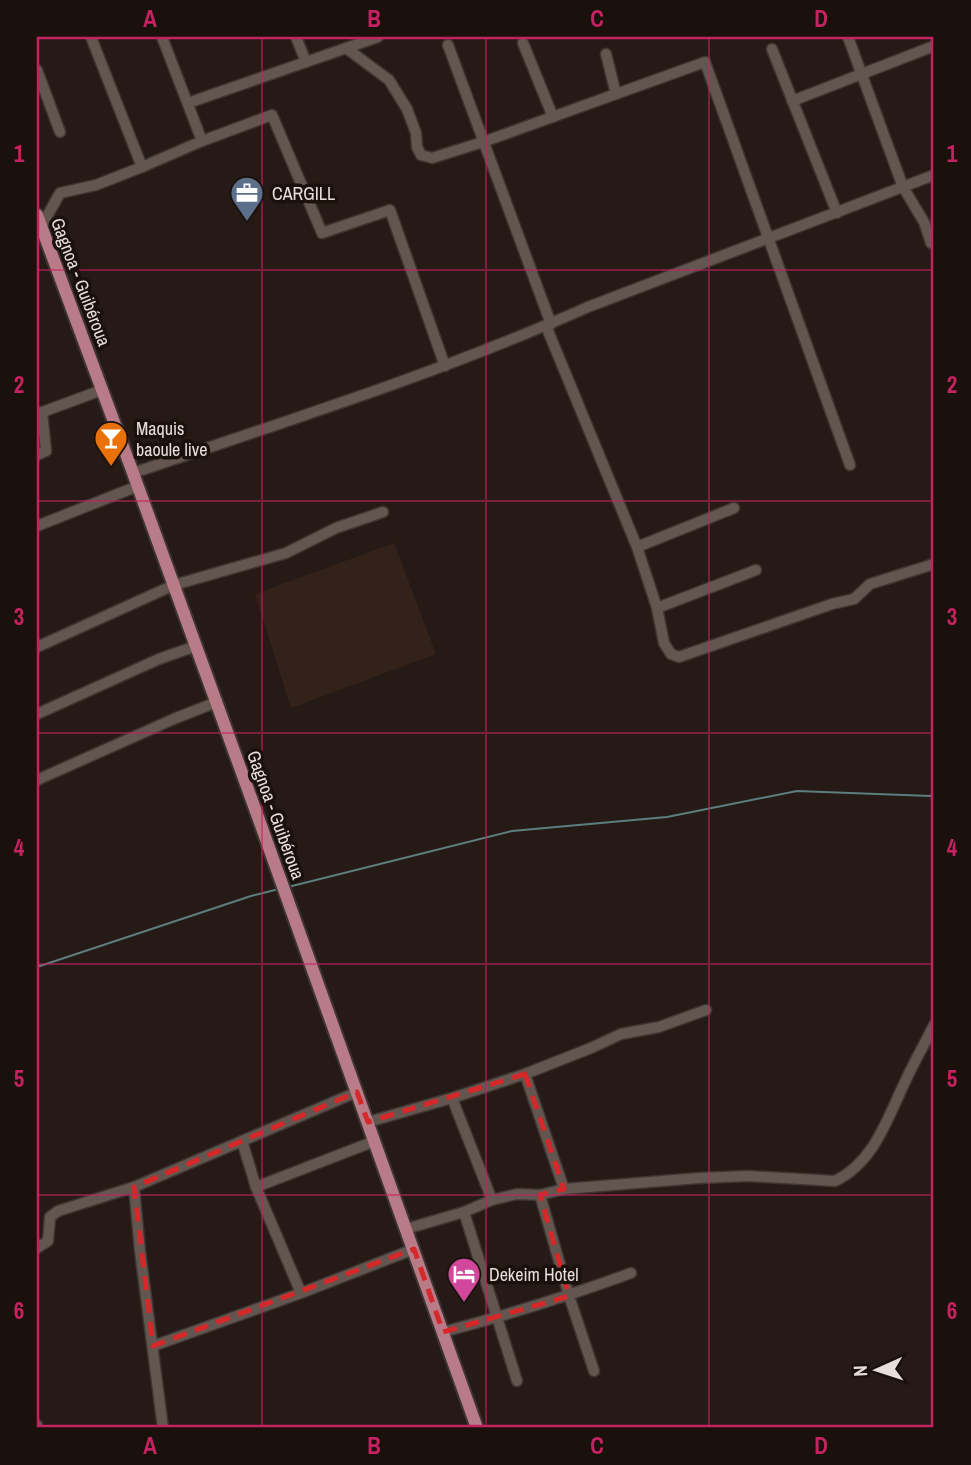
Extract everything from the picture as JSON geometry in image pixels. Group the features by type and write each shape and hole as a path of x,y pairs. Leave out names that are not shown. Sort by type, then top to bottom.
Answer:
{"main road":[{"name":"Gagnoa - Guibéroua","path":"39,221 174,585 477,1428"}],"street":[{"path":"91,37 142,167"},
{"path":"162,37 202,141"},
{"path":"296,37 306,62"},
{"path":"188,103 378,37"},
{"path":"848,37 904,187 924,222 931,243 934,244"},
{"path":"523,43 553,117"},
{"path":"447,45 548,325 637,547 664,643 671,654 679,657 832,604 854,599 870,584 934,564"},
{"path":"792,101 934,46"},
{"path":"346,48 389,80 407,109 416,133 416,147 421,155 432,158 705,62 850,464"},
{"path":"772,50 836,213"},
{"path":"606,54 616,94"},
{"path":"37,70 60,132"},
{"path":"39,221 60,194 96,185 272,115 322,233 390,210 445,366"},
{"path":"133,473 445,366 588,307 934,175"},
{"path":"37,455 46,451 39,413 102,390"},
{"path":"37,526 138,486"},
{"path":"637,547 734,508"},
{"path":"37,647 174,585 286,552 336,528 383,512"},
{"path":"656,608 756,570"},
{"path":"37,715 159,659 196,646"},
{"path":"37,780 216,702"},
{"path":"368,1122 525,1074 621,1034 659,1027 706,1010"},
{"path":"406,1229 517,1194 540,1195 564,1189 748,1176 835,1181 846,1176 871,1149 934,1025"},
{"path":"525,1074 564,1189"},
{"path":"37,1248 48,1241 50,1217 58,1212 134,1187 357,1092"},
{"path":"452,1098 492,1200"},
{"path":"242,1141 256,1187 301,1293"},
{"path":"256,1187 375,1141"},
{"path":"134,1187 163,1428"},
{"path":"540,1195 594,1371"},
{"path":"464,1212 517,1381"},
{"path":"153,1346 414,1249"},
{"path":"443,1332 569,1296 631,1273"}],"highlighted area":[{"path":"525,1074 564,1189 540,1195 569,1296 443,1332 414,1249 153,1346 134,1187 357,1092 368,1122"}],"shaded area":[{"path":"394,543 436,654 291,708 255,594"}],"waterway":[{"path":"288,887 512,831 667,817 797,791 934,794"},
{"path":"37,967 279,889"}],"place":[{"name":"CARGILL","path":"247,223"},
{"name":"Maquis baoule live","path":"111,468"},
{"name":"Dekeim Hotel","path":"464,1304"}]}
